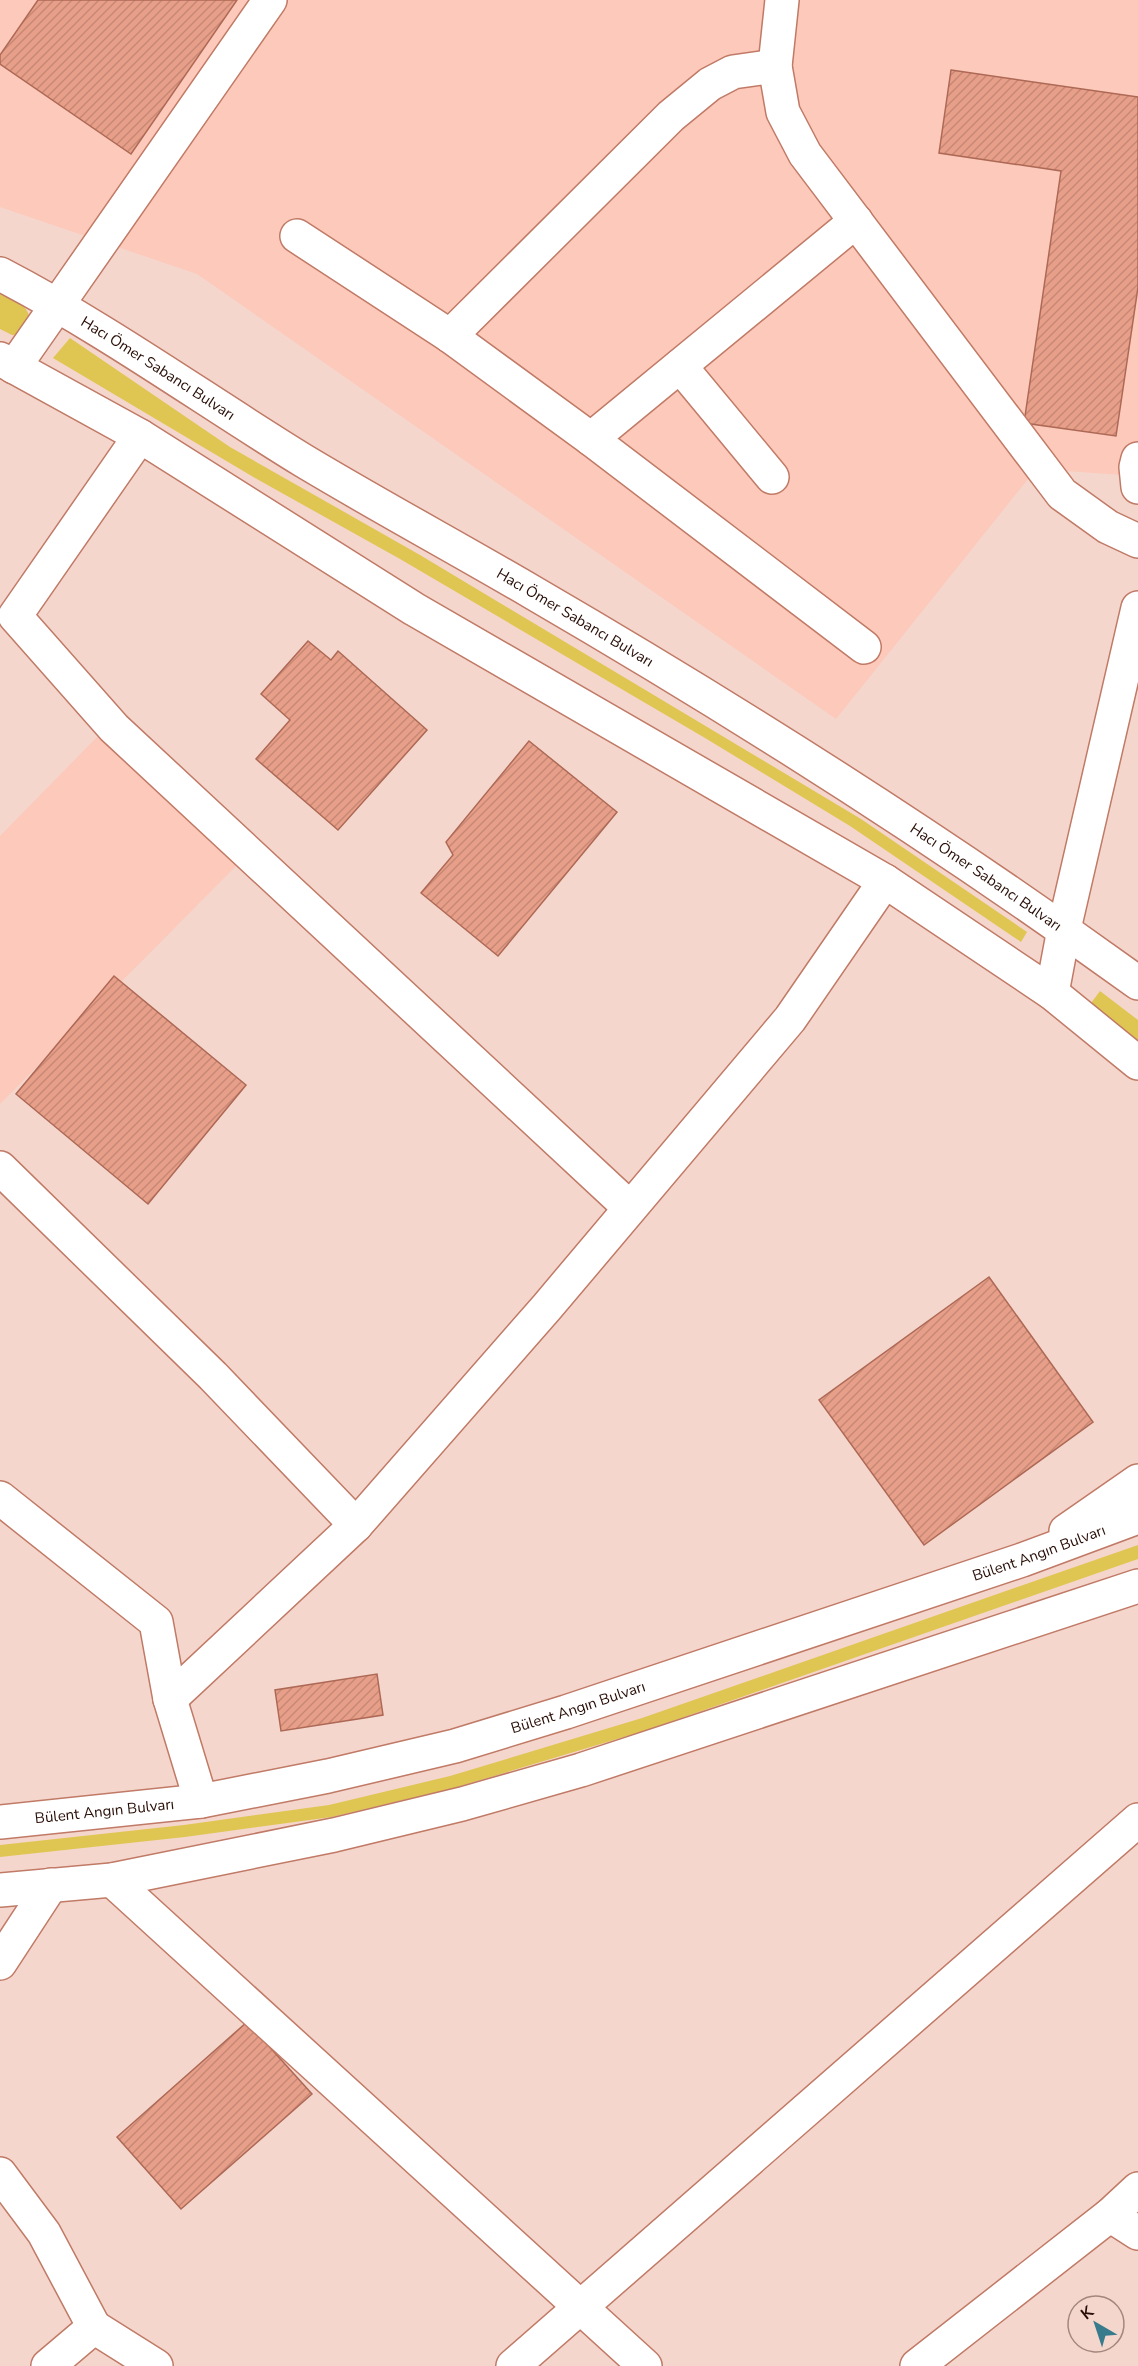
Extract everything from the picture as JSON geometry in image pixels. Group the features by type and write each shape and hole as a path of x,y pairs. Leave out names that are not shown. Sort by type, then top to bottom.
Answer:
{"street":[{"path":"270,0 58,304 7,363 140,435 414,609 885,881 1052,993 1138,1063"},
{"path":"782,0 774,66 783,112 805,154 1062,494 1108,527 1138,541"},
{"path":"450,336 672,116 694,97 710,84 733,72 774,66"},
{"path":"591,439 856,221"},
{"path":"297,236 450,336 591,439 864,648"},
{"name":"Hacı Ömer Sabancı Bulvarı","path":"0,274 58,304 305,461 534,593 848,784 1064,929 1138,982"},
{"path":"680,366 772,477"},
{"path":"140,435 15,616 114,728 630,1208"},
{"path":"1138,459 1136,466 1138,487"},
{"path":"1052,993 1064,929 1132,656 1138,608"},
{"path":"170,1699 356,1525 547,1307 790,1019 885,881"},
{"path":"0,1168 213,1376 356,1525"},
{"path":"1022,1560 1138,1481"},
{"path":"0,1498 156,1622 170,1699 201,1801"},
{"name":"Bülent Angın Bulvarı","path":"0,1822 201,1801 328,1776 455,1746 577,1709 1022,1560 1138,1517"},
{"path":"0,1890 112,1880 334,1835 462,1804 570,1773 1138,1586"},
{"path":"513,2366 1138,1820"},
{"path":"112,1880 645,2366"},
{"path":"0,1963 51,1885"},
{"path":"0,2174 44,2233 94,2327 156,2366"},
{"path":"917,2366 1110,2215 1138,2189"},
{"path":"1110,2215 1138,2233"},
{"path":"48,2366 94,2327"}],"shaded area":[{"path":"0,0 1138,0 1138,476 1036,469 836,719 197,274 0,207"},
{"path":"0,294 21,304 28,312 31,324 22,336 12,335 0,329"},
{"path":"70,338 230,447 420,555 861,819 1027,932 1021,942 850,826 705,738 400,559 255,478 53,358"},
{"path":"103,731 239,863 0,1104 0,836"},
{"path":"1100,991 1138,1020 1138,1041 1091,1003"},
{"path":"1138,1545 1138,1559 644,1731 454,1788 332,1817 185,1837 0,1857 0,1845 184,1825 329,1805 450,1776 642,1718"}],"building":[{"path":"38,0 237,0 131,154 0,64 0,55"},
{"path":"951,70 1138,97 1138,287 1116,436 1024,423 1061,171 939,153"},
{"path":"308,641 331,660 338,651 427,730 338,830 256,759 290,720 261,694"},
{"path":"529,741 617,812 498,956 421,893 453,855 446,842"},
{"path":"114,976 246,1085 148,1204 16,1094"},
{"path":"989,1277 1093,1422 924,1545 819,1400"},
{"path":"377,1674 383,1715 281,1731 275,1690"},
{"path":"247,2022 312,2094 181,2209 117,2137"}]}
